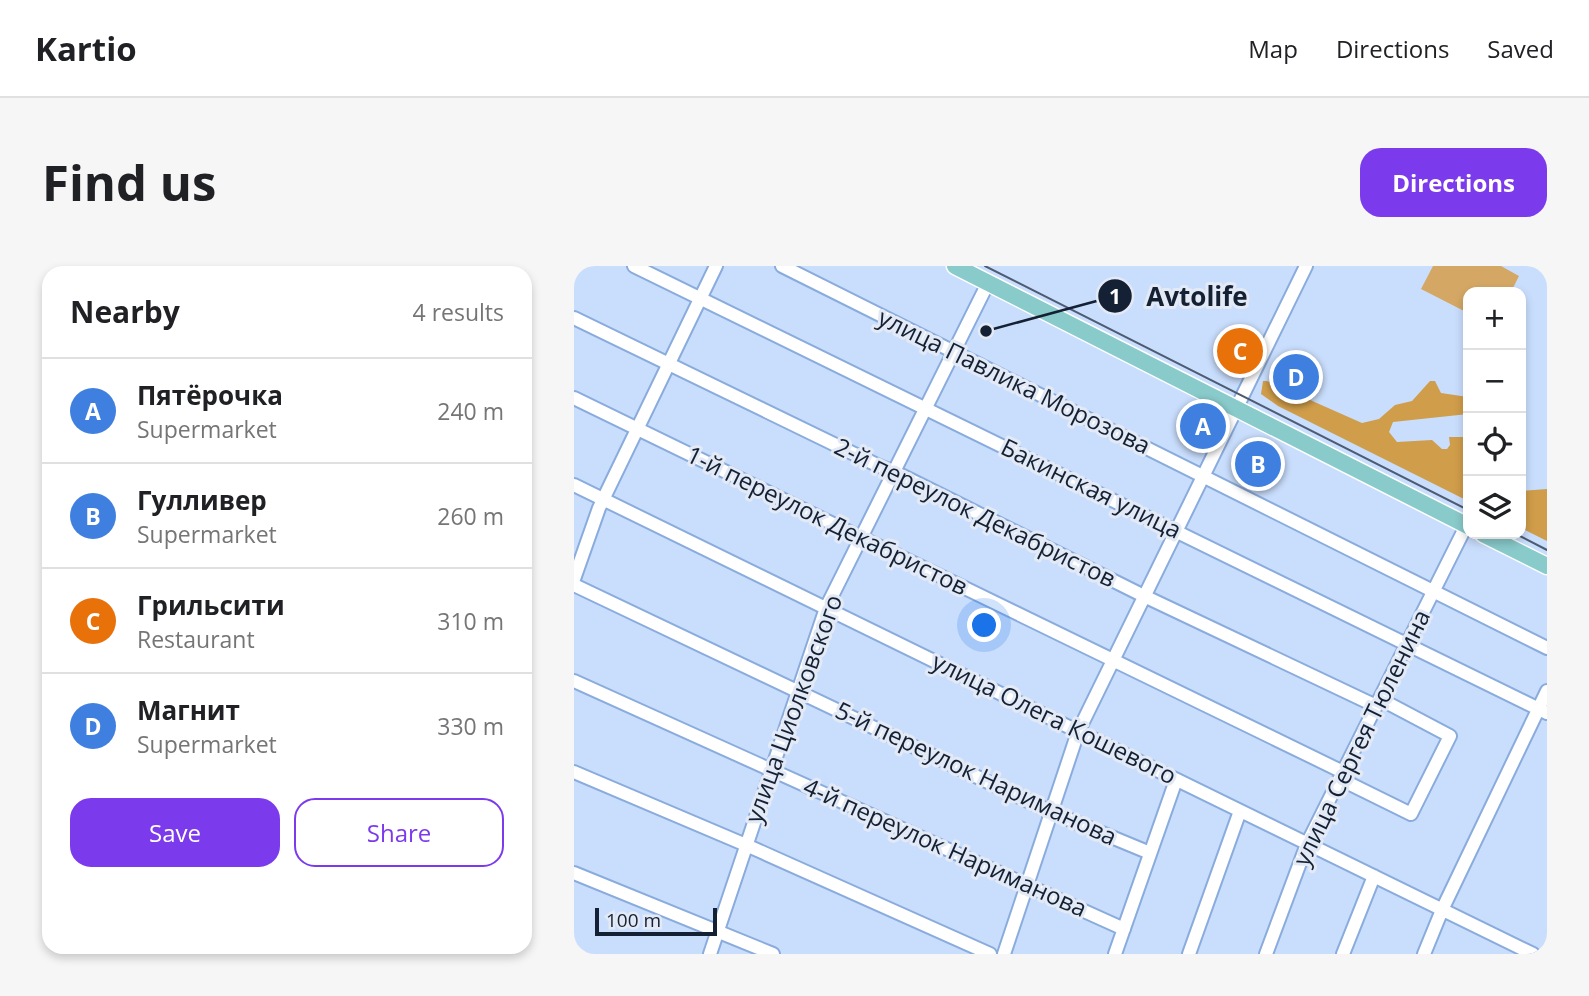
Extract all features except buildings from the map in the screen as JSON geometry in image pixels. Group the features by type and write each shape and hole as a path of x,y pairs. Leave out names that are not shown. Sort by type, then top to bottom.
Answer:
{"main road":[{"path":"955,266 1463,524"},
{"path":"1493,539 1547,566"}],"street":[{"name":"Бакинская улица","path":"634,266 1543,711"},
{"path":"574,579 603,499 716,266"},
{"name":"улица Павлика Морозова","path":"782,266 1547,648"},
{"path":"1003,954 1078,732 1306,266"},
{"name":"улица Циолковского","path":"710,954 826,608 988,283"},
{"name":"2-й переулок Декабристов","path":"574,318 1144,596 1450,736"},
{"name":"1-й переулок Декабристов","path":"574,398 862,537 1342,775 1411,814 1450,736"},
{"name":"улица Олега Кошевого","path":"574,485 1533,954"},
{"name":"улица Сергея Тюленина","path":"1266,954 1307,844 1463,534"},
{"name":"5-й переулок Нариманова","path":"574,585 1051,812 1150,853"},
{"name":"4-й переулок Нариманова","path":"574,681 1124,929"},
{"path":"1424,954 1442,910 1543,711 1547,691"},
{"path":"574,772 990,954"},
{"path":"1115,954 1176,779"},
{"path":"1189,954 1240,811"},
{"path":"574,873 773,954"},
{"path":"1343,954 1374,876"}],"shaded area":[{"path":"1433,266 1501,266 1519,276 1514,287 1463,287 1463,310 1421,289"},
{"path":"1263,381 1267,381 1362,423 1379,419 1395,405 1412,401 1430,381 1435,381 1441,393 1463,396 1463,415 1393,422 1389,432 1397,442 1432,440 1442,449 1447,449 1450,445 1449,437 1463,437 1463,498 1278,406 1261,394"},
{"path":"1547,489 1547,541 1526,530 1526,491"}],"tram line":[{"path":"985,266 1463,507"},
{"path":"1526,539 1547,550"}],"place":[{"name":"Avtolife","path":"986,331"},
{"name":"Грильсити","path":"1240,351"},
{"name":"Магнит","path":"1296,377"},
{"name":"Пятёрочка","path":"1203,426"},
{"name":"Гулливер","path":"1258,464"}]}
